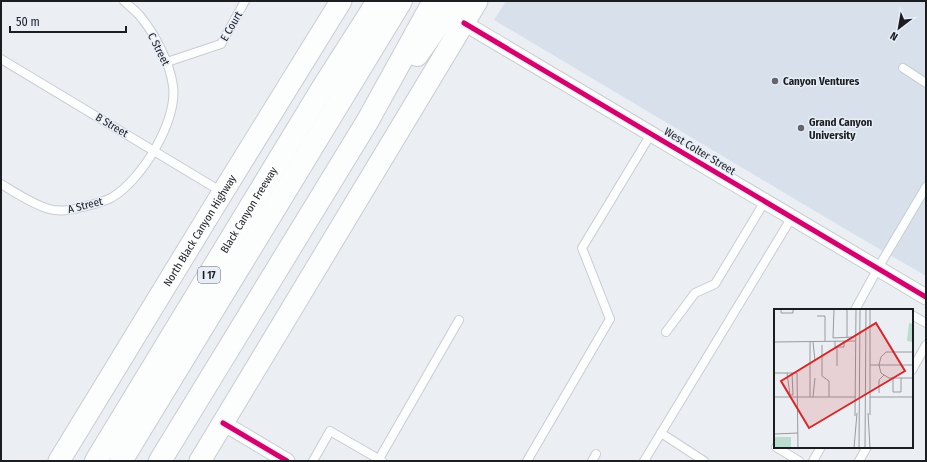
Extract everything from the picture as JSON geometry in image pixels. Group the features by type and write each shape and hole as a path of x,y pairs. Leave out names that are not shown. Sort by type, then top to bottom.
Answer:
{"highway":[{"path":"322,89 365,1"},
{"name":"Black Canyon Freeway","path":"96,461 322,89 378,1"},
{"path":"122,461 401,1"},
{"path":"138,461 416,1"},
{"path":"160,461 367,122 434,1"},
{"path":"367,122 455,1"}],"main road":[{"name":"North Black Canyon Highway","path":"59,461 223,192 342,1"},
{"path":"200,461 477,1"}],"street":[{"name":"West Colter Street","path":"464,23 926,297"},
{"path":"223,423 287,461"}],"lane":[{"name":"C Street","path":"124,1 140,16 156,40 167,62 174,87 172,111 155,151"},
{"name":"E Court","path":"167,62 221,44 245,1"},
{"name":"B Street","path":"1,59 223,192"},
{"path":"903,68 926,83"},
{"path":"527,461 610,319 582,248 651,134"},
{"name":"A Street","path":"1,184 23,198 50,210 71,210 111,198 131,182 155,151"},
{"path":"856,309 926,187"},
{"path":"666,332 695,292 715,284 764,201"},
{"path":"644,461 792,217"},
{"path":"913,316 926,323"},
{"path":"313,461 330,431 380,460 459,320"},
{"path":"913,368 926,345"},
{"path":"661,433 704,461"},
{"path":"778,448 799,461"},
{"path":"813,461 820,448"},
{"path":"859,461 866,448"}],"shaded area":[{"name":"Grand Canyon University","path":"506,1 926,1 926,276 494,20"}],"cycle path":[{"path":"464,23 926,297"},
{"path":"223,423 287,461"}],"place":[{"name":"Canyon Ventures","path":"775,81"},
{"name":"Grand Canyon University","path":"801,128"}]}
